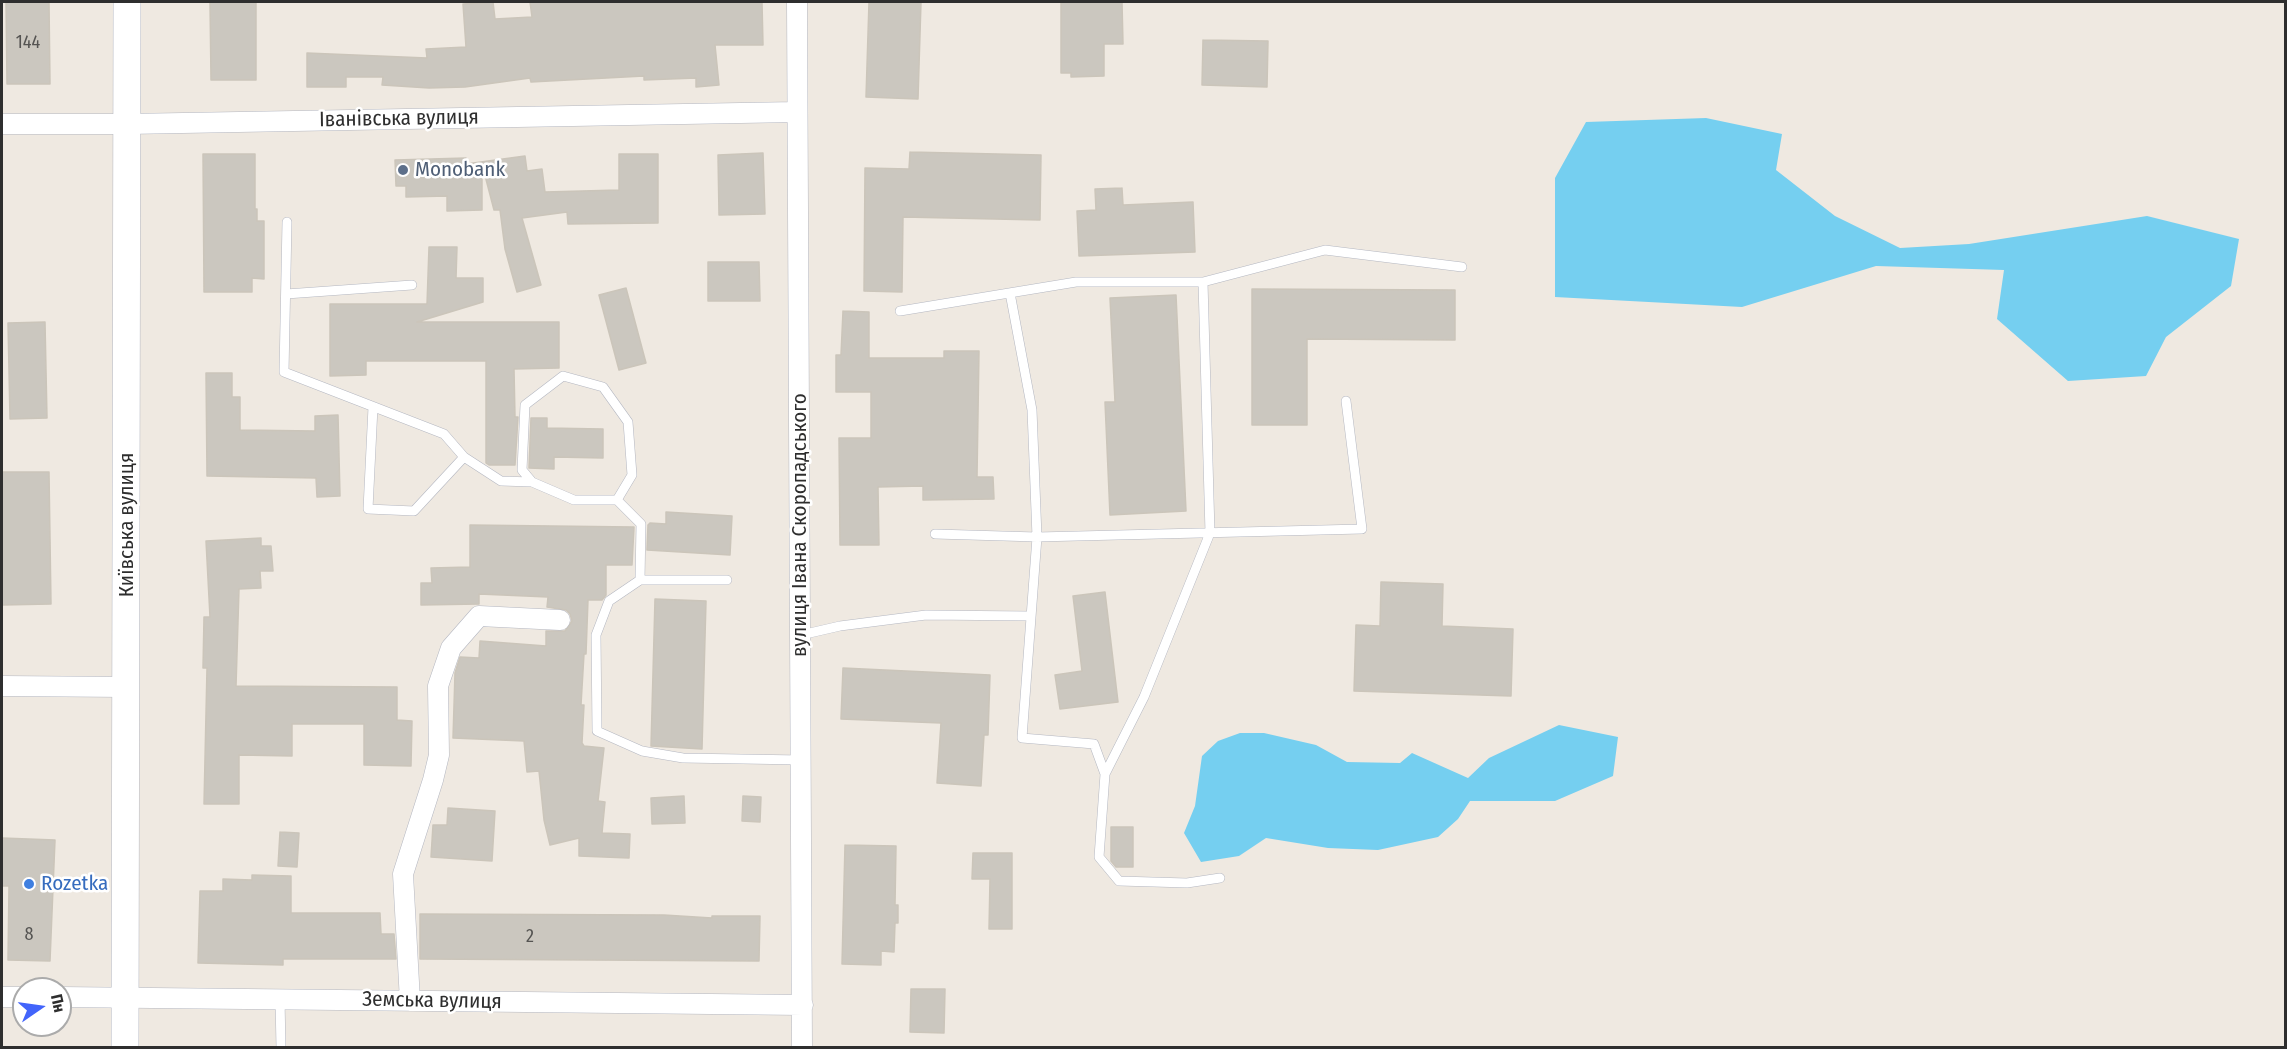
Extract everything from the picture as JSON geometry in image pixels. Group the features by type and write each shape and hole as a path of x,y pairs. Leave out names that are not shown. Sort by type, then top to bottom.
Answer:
{"main road":[{"name":"Київська вулиця","path":"125,1047 128,2"}],"street":[{"name":"вулиця Івана Скоропадського","path":"796,2 802,1047"},
{"name":"Іванівська вулиця","path":"2,124 127,124 796,112"},
{"path":"410,1001 403,874 439,755 438,686 451,648 479,616 560,620"},
{"path":"2,686 126,687"},
{"name":"Земська вулиця","path":"72,997 803,1005"}],"lane":[{"path":"287,222 284,372 444,434 464,457 501,481 532,482 574,500 617,500 641,524 640,580"},
{"path":"900,311 1076,282 1203,282 1325,250 1462,267"},
{"path":"1203,282 1210,533 1144,697 1105,774 1099,857 1119,881 1187,883 1220,878"},
{"path":"286,294 412,285"},
{"path":"1010,293 1032,410 1037,537 1022,738 1094,744 1105,774"},
{"path":"532,482 522,470 525,405 563,376 603,387 628,422 632,475 617,500"},
{"path":"935,534 1037,537 1362,529 1346,401"},
{"path":"373,407 368,509 414,511 464,457"},
{"path":"727,580 640,580 609,601 596,635 597,731 642,751 683,758 801,760"},
{"path":"801,636 840,626 926,615 1030,616"},
{"path":"280,999 281,1047"}],"water":[{"path":"1706,118 1782,134 1776,170 1835,216 1900,248 1969,244 2147,216 2239,239 2231,286 2166,337 2146,376 2068,381 1997,319 2004,270 1876,266 1742,307 1555,297 1555,178 1586,122"},
{"path":"1559,725 1618,737 1613,776 1555,801 1470,801 1458,819 1438,837 1378,850 1328,848 1266,838 1239,856 1201,862 1184,833 1195,806 1202,756 1218,741 1240,733 1264,733 1316,745 1347,762 1400,763 1412,753 1468,778 1489,758"}],"building":[{"path":"6,2 49,2 50,84 7,84"},
{"path":"210,2 256,2 256,80 211,80"},
{"path":"493,2 495,19 532,17 530,2 762,2 763,45 715,45 719,85 696,87 696,78 644,80 644,76 531,82 530,78 465,87 429,88 382,85 383,77 346,77 346,87 307,87 307,53 427,58 426,49 466,47 463,4"},
{"path":"869,2 921,2 918,99 866,97"},
{"path":"1061,2 1122,2 1123,44 1104,44 1104,76 1071,77 1071,73 1061,73"},
{"path":"1203,40 1268,41 1267,87 1202,85"},
{"path":"910,152 1041,155 1040,220 903,217 902,292 864,291 865,168 909,169"},
{"path":"763,153 765,214 719,215 718,155"},
{"path":"203,154 255,154 255,209 257,209 257,221 264,221 264,279 252,278 252,292 204,292"},
{"path":"619,154 658,154 658,223 568,224 567,212 522,218 541,285 517,292 505,249 500,210 494,210 482,164 482,210 447,211 447,196 406,197 406,186 396,186 395,160 466,158 466,164 525,156 527,171 542,169 545,192 619,190"},
{"path":"1122,188 1123,205 1193,202 1195,252 1079,256 1077,211 1096,210 1095,189"},
{"path":"429,247 457,247 456,278 483,278 483,302 417,322 559,322 559,368 514,369 515,417 518,417 515,465 486,463 486,361 366,361 366,375 330,376 330,304 427,304"},
{"path":"708,262 759,262 760,301 708,301"},
{"path":"626,288 646,363 619,370 599,295"},
{"path":"1252,289 1455,290 1455,340 1307,339 1307,425 1252,425"},
{"path":"1176,295 1186,511 1110,515 1105,402 1115,402 1110,298"},
{"path":"843,311 869,312 869,358 944,358 944,351 979,351 977,477 993,477 994,499 923,500 923,486 878,487 879,545 840,545 839,438 871,438 871,392 836,392 836,355 841,355"},
{"path":"45,322 47,418 10,419 8,323"},
{"path":"206,373 232,373 232,397 240,397 240,430 315,431 315,416 338,415 340,496 317,497 316,478 207,476"},
{"path":"531,418 547,418 547,428 603,429 603,458 554,457 554,469 529,468"},
{"path":"2,472 49,472 51,604 2,605"},
{"path":"666,512 732,516 730,555 647,550 648,525 650,523 666,524"},
{"path":"470,525 634,527 632,565 606,565 606,595 602,600 588,600 581,705 584,705 582,743 584,746 604,748 598,801 605,802 602,833 630,834 629,858 579,856 579,838 550,845 544,820 539,771 527,772 524,741 453,738 455,673 460,657 479,658 480,641 546,646 546,631 565,631 572,621 566,610 547,607 548,597 479,594 479,604 421,605 421,583 432,583 431,568 470,567"},
{"path":"261,538 261,546 271,546 273,571 260,571 261,588 239,589 236,686 397,687 397,720 412,721 411,766 364,765 364,724 292,724 292,756 239,755 239,804 204,804 207,668 203,668 204,617 210,617 206,541"},
{"path":"1381,582 1443,584 1442,626 1513,629 1511,696 1354,691 1356,625 1380,626"},
{"path":"1105,592 1118,702 1060,709 1055,675 1082,671 1073,596"},
{"path":"655,599 706,601 702,749 651,746"},
{"path":"843,668 990,675 988,735 984,735 981,786 937,783 941,723 841,719"},
{"path":"684,796 685,823 652,824 651,798"},
{"path":"743,796 761,797 760,822 742,821"},
{"path":"448,808 495,811 492,861 431,857 433,825 447,825"},
{"path":"1111,827 1133,827 1133,867 1116,867 1111,861"},
{"path":"280,832 299,833 297,867 278,866"},
{"path":"2,838 55,840 50,961 8,960 9,886 2,886"},
{"path":"845,845 896,846 895,905 898,905 898,923 895,923 894,952 881,951 881,965 842,964"},
{"path":"973,853 1012,853 1012,929 989,929 990,879 972,879"},
{"path":"252,875 291,876 291,913 380,913 381,934 394,934 396,959 283,959 283,965 198,963 200,891 223,891 223,879 252,880"},
{"path":"420,914 664,915 712,918 712,916 760,916 759,961 420,959"},
{"path":"911,989 945,989 944,1033 910,1032"}],"place":[{"name":"Monobank","path":"403,170"},
{"name":"Rozetka","path":"29,884"}]}
